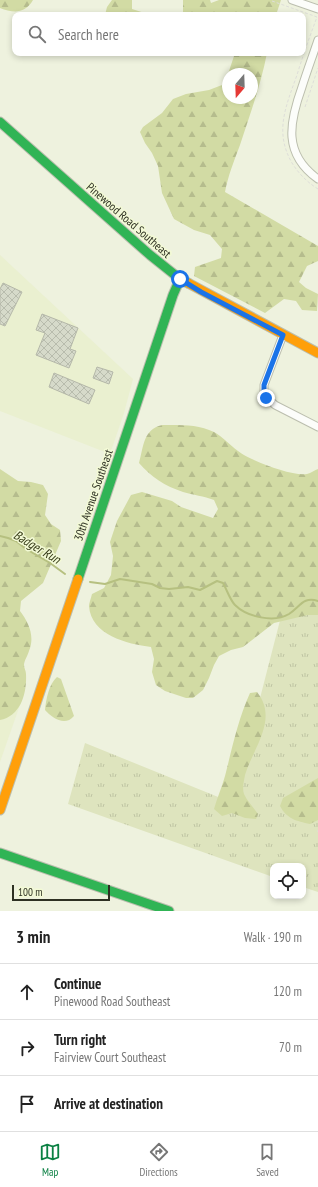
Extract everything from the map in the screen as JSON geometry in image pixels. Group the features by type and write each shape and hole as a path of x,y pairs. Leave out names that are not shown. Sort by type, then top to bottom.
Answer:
{"street":[{"path":"292,0 317,13"},
{"path":"318,40 296,104 292,118 291,133 295,150 300,162 318,179"},
{"name":"Pinewood Road Southeast","path":"0,122 150,255 180,279 201,292 318,353"},
{"name":"30th Avenue Southeast","path":"0,810 173,295 180,279"},
{"path":"283,335 264,385 264,395 275,405 318,427"},
{"path":"0,853 168,911"}],"path":[{"path":"272,2 317,13"},
{"path":"304,107 318,68"}],"shaded area":[{"path":"0,255 133,379 124,413 110,454 0,411"},
{"path":"0,700 21,702 0,762"}],"green space":[{"path":"0,0 33,0 30,5 22,10 10,11 0,8"},
{"path":"112,0 132,0 132,9 142,12 106,12 107,7"},
{"path":"183,0 210,0 211,3 219,0 281,0 277,12 183,12"},
{"path":"234,56 266,56 258,89 258,68 230,68"},
{"path":"222,85 222,104 253,104 229,174 225,192 318,246 318,261 307,266 299,282 306,288 318,294 317,311 302,310 296,301 284,299 265,313 194,276 195,267 221,258 222,249 210,235 194,230 174,219 162,193 158,166 140,132 143,127 162,113 173,99 186,94 209,90"},
{"path":"162,425 188,426 208,429 251,459 292,473 307,474 318,469 318,615 308,615 274,623 243,647 231,650 219,656 203,690 193,698 186,698 165,691 156,685 152,672 154,659 151,647 121,640 103,631 91,616 89,606 92,594 104,588 111,575 113,556 110,542 117,521 131,495 142,492 172,501 181,507 213,518 218,509 214,500 170,487 153,477 139,463 143,444 148,434 156,427"},
{"path":"0,469 18,481 43,485 48,494 45,515 51,524 60,530 61,541 43,583 21,601 20,611 26,620 31,635 31,645 24,665 26,681 24,696 18,709 13,714 0,720"},
{"path":"285,601 318,608 318,892 306,888 306,863 270,863 270,876 68,804 85,743 233,803"},
{"path":"57,677 61,679 74,716 67,721 59,720 51,716 45,710 50,688"},
{"path":"257,692 263,702 266,713 265,723 245,775 243,789 245,797 258,814 256,819 245,818 232,813 222,816 214,809 224,780 242,713 250,693"},
{"path":"318,778 318,820 310,824 289,817 280,806 283,798"}],"building":[{"path":"3,283 22,292 5,326 0,324 0,289"},
{"path":"42,314 78,328 70,349 76,351 69,368 36,355 45,333 36,330"},
{"path":"97,367 113,372 109,384 93,378"},
{"path":"54,373 95,390 89,404 49,387"}],"waterway":[{"name":"Badger Run","path":"0,536 16,541 65,574"},
{"name":"Badger Run","path":"90,582 105,584 120,579 152,584 160,588 169,589 188,587 200,590 217,581 223,583 235,605 240,609 246,613 268,618 283,617 305,601 318,601"}],"traffic: fast":[{"path":"0,122 150,255 180,279 188,283"},
{"path":"78,579 173,295 180,279"},
{"path":"0,853 169,911"}],"traffic: slow":[{"path":"188,283 318,353"},
{"path":"0,810 78,579"}],"route":[{"path":"180,279 201,292 283,335 264,385 264,395 266,398"}]}
